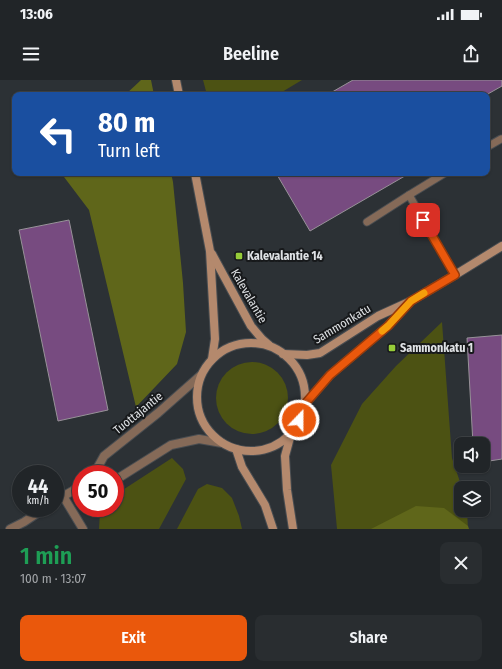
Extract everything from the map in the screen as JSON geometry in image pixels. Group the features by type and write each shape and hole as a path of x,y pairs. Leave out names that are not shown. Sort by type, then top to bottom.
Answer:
{"main road":[{"path":"176,80 178,92"},
{"name":"Kalevalantie","path":"196,176 210,252 215,332 212,359"},
{"name":"Sammonkatu","path":"283,354 307,355 320,353 378,316 411,301 502,246"},
{"name":"Kalevalantie","path":"210,252 251,326 262,339 273,348"},
{"name":"Sammonkatu","path":"304,405 330,375 388,326 411,301"},
{"path":"291,434 279,443 265,449 250,452 236,449 222,443 210,433 199,413 197,406 197,390 206,366 212,359 223,351 235,346 248,343 261,344 273,348 283,354 293,364 300,377 304,391 304,405 299,420 291,434 285,456 287,490 293,529"},
{"path":"236,449 242,467 265,505 273,529"}],"street":[{"name":"Tuottajantie","path":"99,465 104,456 158,413 202,375"},
{"path":"124,475 171,446 199,439 222,443"},
{"path":"64,498 83,529"},
{"path":"10,529 32,517"}],"lane":[{"path":"490,145 501,139"},
{"path":"367,222 440,176"},
{"path":"409,195 455,275"}],"green space":[{"path":"141,80 151,80 153,92 128,92"},
{"path":"203,80 302,80 282,92 206,92"},
{"path":"63,176 172,176 183,283 186,332 177,364 136,407 89,210"},
{"path":"442,322 452,458 454,473 457,473 460,481 454,481 454,517 467,517 468,529 337,529 331,465 362,404 396,366"},
{"path":"252,362 272,368 282,378 288,398 282,418 272,428 252,434 232,428 222,418 216,398 222,378 232,368"},
{"path":"172,458 183,469 186,479 159,529 99,529 100,517 124,517 124,489"},
{"path":"207,484 222,488 232,498 242,529 177,529 198,489"},
{"path":"416,506 444,508 468,526 469,529 371,529"}],"building":[{"path":"353,80 502,80 502,86 490,93 332,92"},
{"path":"278,176 405,176 310,231"},
{"path":"69,220 108,410 58,421 19,230"},
{"path":"502,335 502,459 490,461 490,437 473,437 467,338"}],"slow traffic":[{"path":"382,331 411,301 424,293"}],"place":[{"name":"Kalevalantie 14","path":"239,256"},
{"name":"Sammonkatu 1","path":"392,348"}],"route":[{"path":"299,420 304,405 330,375 388,326 411,301 455,275 423,220"}]}
